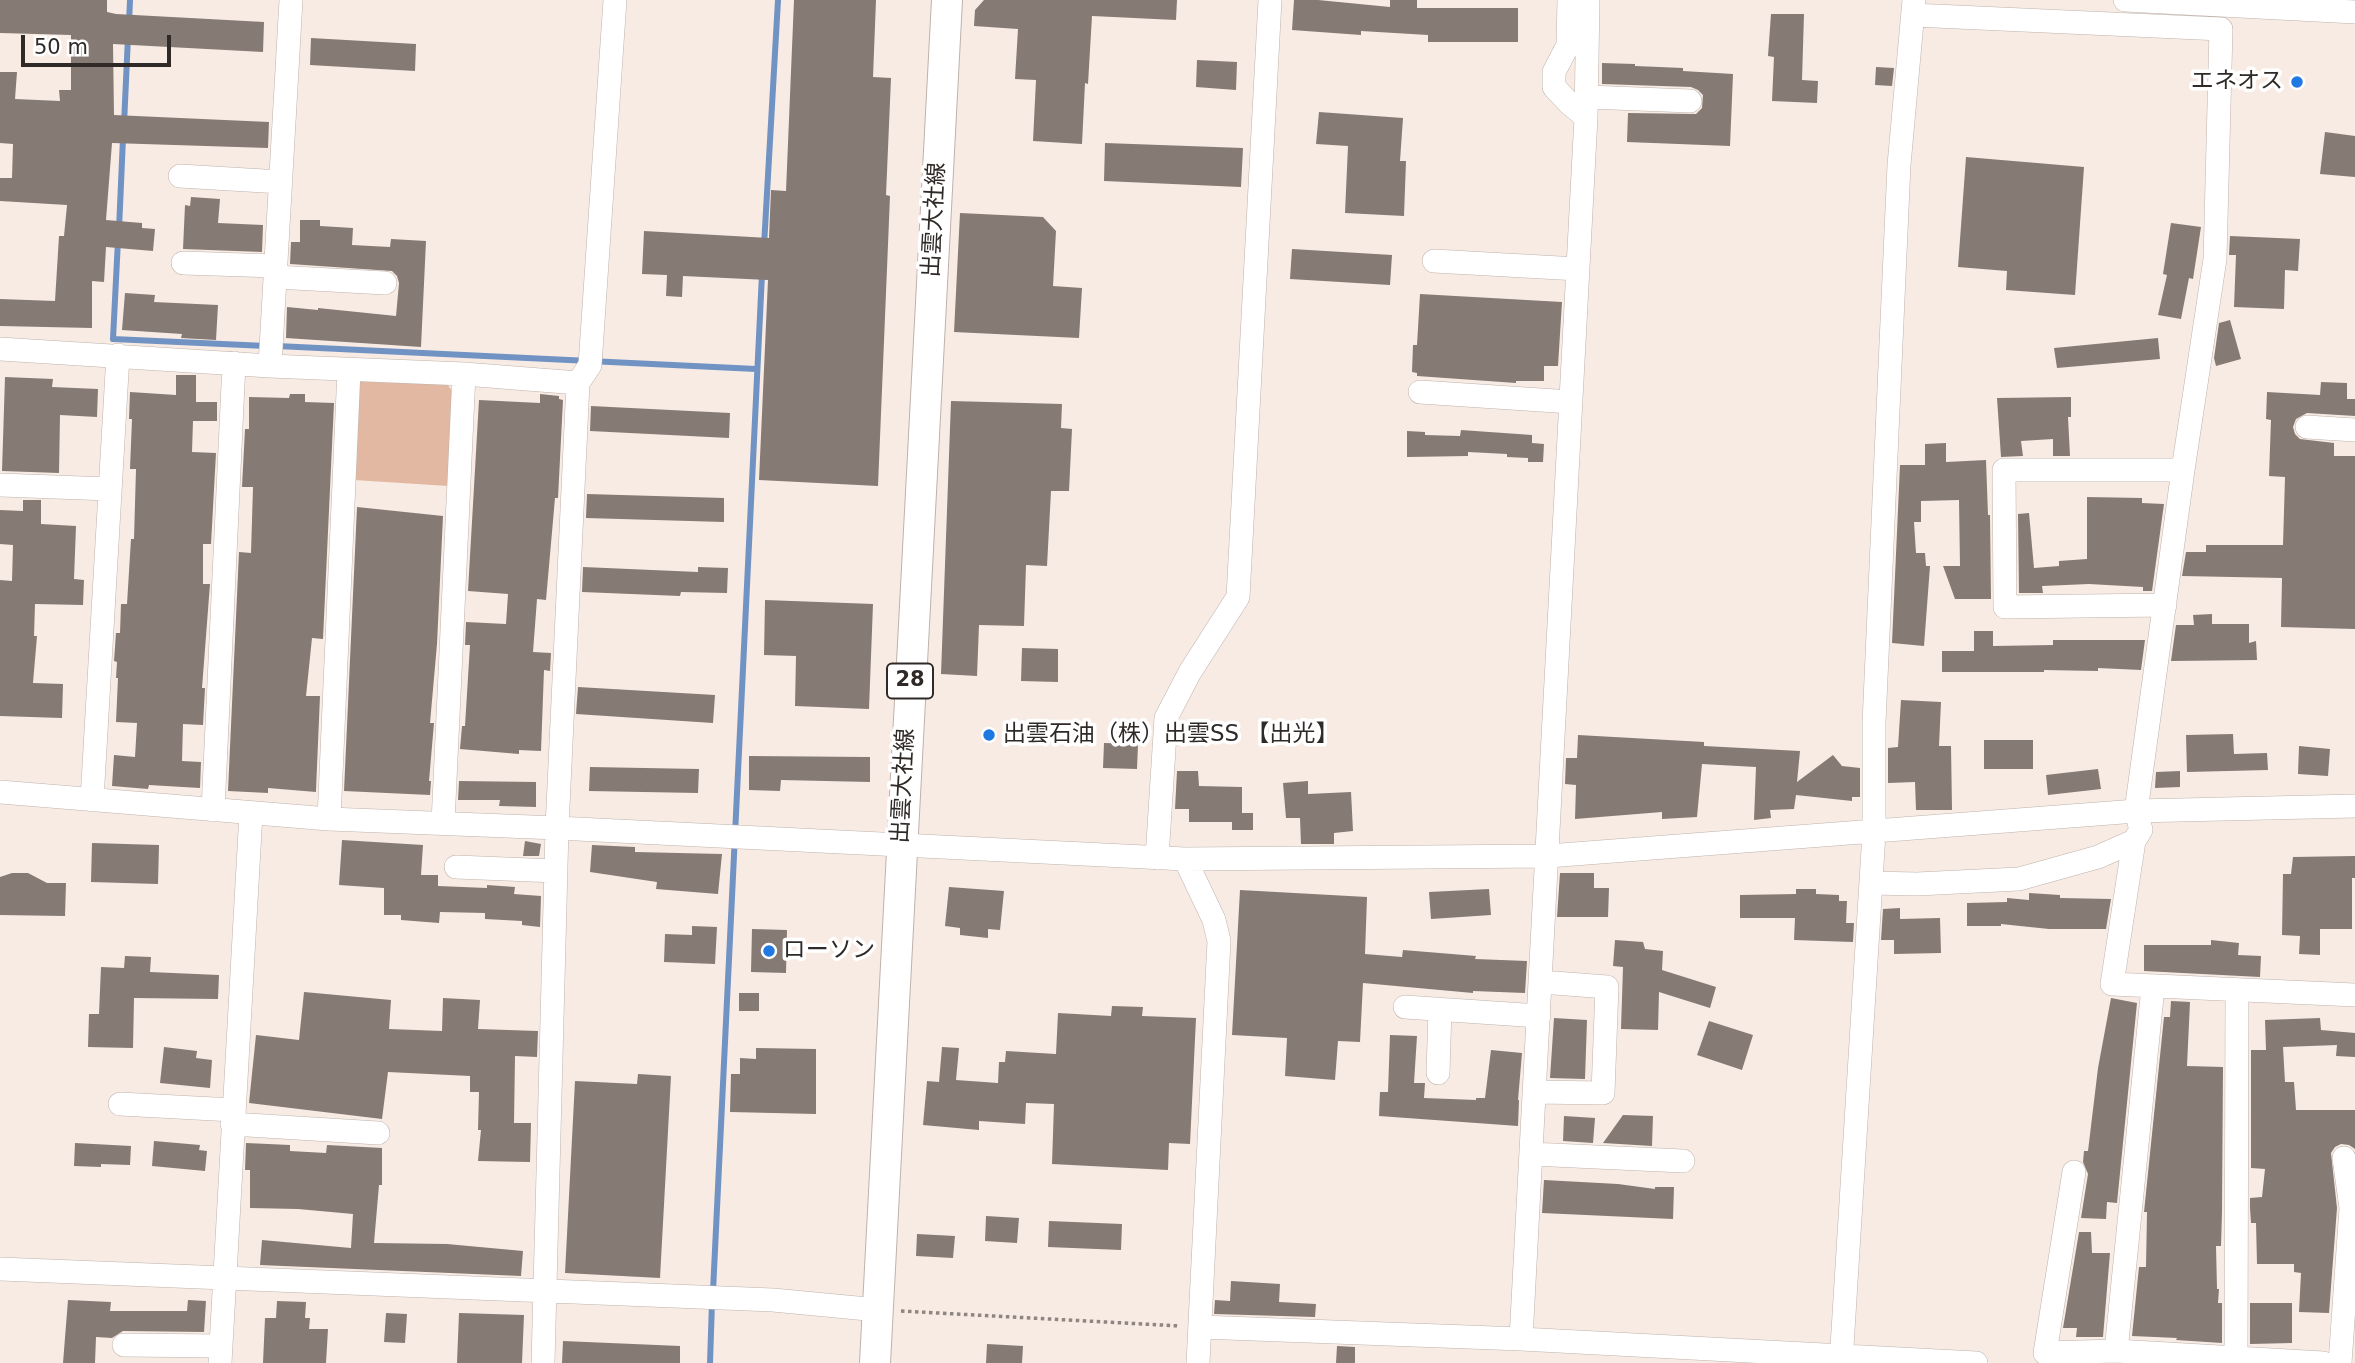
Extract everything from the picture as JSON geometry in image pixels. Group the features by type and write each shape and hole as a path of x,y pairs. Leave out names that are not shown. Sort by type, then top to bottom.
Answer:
{"main road":[{"name":"出雲大社線","path":"875,1363 947,0"}],"street":[{"path":"270,366 291,0"},
{"path":"543,1363 557,828 578,383 590,365 615,0"},
{"path":"1157,858 1166,718 1190,672 1238,597 1270,0"},
{"path":"1569,0 1568,45 1554,72 1554,87 1570,104 1586,107 1690,101"},
{"path":"1521,1339 1578,269 1588,0"},
{"path":"2125,0 2352,10"},
{"path":"1841,1359 1874,833 1874,723 1898,178 1914,8 2221,29 2215,259 2136,811 2141,830 2134,841 2112,984 2355,995"},
{"path":"180,176 281,182"},
{"path":"1434,261 1578,269"},
{"path":"183,262 385,283"},
{"path":"0,349 270,366 464,374 578,383"},
{"path":"92,800 118,355"},
{"path":"213,810 234,363"},
{"path":"329,819 349,370"},
{"path":"443,823 464,374"},
{"path":"1420,392 1571,402"},
{"path":"2308,427 2355,430"},
{"path":"2165,605 2005,607 2004,470 2183,470"},
{"path":"0,485 110,489"},
{"path":"0,776 54,795"},
{"path":"0,792 329,819 1185,859 1548,856 2136,811 2355,806"},
{"path":"124,1345 220,1355 251,813"},
{"path":"1871,883 2019,880 2098,857 2134,841"},
{"path":"1185,859 1214,920 1219,941 1198,1363"},
{"path":"456,867 556,871"},
{"path":"1535,1092 1603,1093 1608,987 1541,982"},
{"path":"2116,1351 2153,987"},
{"path":"2236,990 2236,1358"},
{"path":"1405,1007 1539,1016"},
{"path":"1438,1073 1440,1009"},
{"path":"120,1104 379,1133"},
{"path":"1531,1154 1683,1161"},
{"path":"2340,1363 2351,1208 2344,1158"},
{"path":"2074,1172 2045,1353 2051,1358 2116,1351 2323,1363"},
{"path":"0,1269 547,1289 773,1300 878,1310"},
{"path":"1200,1327 1521,1339 1841,1359 1976,1363"}],"path":[{"path":"878,1310 1200,1327"}],"shaded area":[{"path":"359,379 446,382 454,394 448,486 354,480"}],"building":[{"path":"0,0 107,0 107,12 116,14 264,22 263,52 113,44 114,115 269,122 268,148 112,143 106,220 142,223 142,228 155,229 153,251 106,247 104,282 92,281 92,328 0,326 0,299 55,301 59,236 64,236 67,205 0,201 0,178 12,178 13,144 0,143 0,72 17,72 15,99 60,101 59,90 71,90 71,35 0,33"},
{"path":"794,0 876,0 873,77 891,78 886,195 890,196 878,486 759,480 768,280 683,276 682,297 666,296 667,275 642,274 644,231 769,238 771,190 786,191"},
{"path":"984,0 1177,0 1176,20 1092,16 1082,144 1033,141 1036,80 1015,79 1018,29 974,26 975,10"},
{"path":"1294,0 1390,7 1390,0 1417,0 1417,8 1518,8 1518,42 1428,42 1428,35 1361,31 1361,35 1292,30"},
{"path":"1771,14 1804,14 1802,80 1818,81 1817,103 1772,101 1774,57 1768,56"},
{"path":"311,38 416,44 415,71 310,65"},
{"path":"1197,60 1237,62 1236,90 1196,87"},
{"path":"1602,63 1733,74 1730,146 1627,142 1628,113 1696,114 1702,108 1703,95 1691,87 1602,84"},
{"path":"1876,67 1894,68 1892,86 1875,85"},
{"path":"1319,112 1403,118 1400,161 1406,161 1404,216 1345,213 1348,146 1316,144"},
{"path":"2325,132 2355,136 2355,177 2320,174"},
{"path":"1105,143 1243,148 1241,187 1104,181"},
{"path":"1966,157 2084,167 2075,295 2006,290 2007,271 1958,267"},
{"path":"191,197 220,199 218,223 263,225 262,252 183,249 185,205 190,206"},
{"path":"960,213 1043,217 1056,231 1053,286 1082,288 1079,338 954,332"},
{"path":"300,220 320,220 320,226 353,228 352,245 390,247 391,239 426,241 421,347 286,338 287,307 396,316 399,283 392,271 290,264 291,242 300,242"},
{"path":"2171,223 2201,227 2193,279 2189,278 2181,319 2158,315 2167,275 2163,274"},
{"path":"2230,236 2300,239 2298,271 2285,270 2284,309 2234,307 2236,255 2229,255"},
{"path":"1292,249 1392,255 1390,285 1290,279"},
{"path":"125,293 155,295 154,302 218,305 216,340 181,338 182,334 122,330"},
{"path":"1420,294 1562,302 1558,366 1544,366 1544,381 1516,383 1417,376 1417,373 1412,372 1413,345 1417,345"},
{"path":"2230,320 2241,359 2216,366 2214,358 2219,323"},
{"path":"2158,338 2160,359 2057,368 2054,348"},
{"path":"176,375 196,375 196,402 217,402 217,421 193,421 192,452 216,453 211,544 203,544 203,584 210,584 202,688 205,688 203,725 183,724 182,761 201,762 200,788 149,785 148,789 112,786 114,755 135,757 137,723 116,722 118,678 117,662 114,661 116,633 120,633 121,604 127,604 131,539 134,539 136,469 130,469 130,392 176,395"},
{"path":"5,377 53,379 52,387 98,389 97,417 60,415 59,473 2,471"},
{"path":"2321,382 2347,383 2347,399 2355,399 2355,416 2307,413 2296,419 2293,427 2300,439 2334,443 2334,456 2355,456 2355,629 2281,627 2282,578 2182,576 2186,552 2206,552 2206,545 2283,545 2285,477 2269,476 2271,420 2266,419 2267,392 2320,395"},
{"path":"290,394 305,394 305,402 334,403 323,639 312,638 306,696 320,696 316,792 268,788 268,793 228,791 239,552 251,553 253,487 242,487 245,429 249,429 249,397 289,398"},
{"path":"540,394 559,396 559,399 563,400 558,498 555,498 546,600 537,599 533,652 551,653 550,671 544,670 541,751 519,750 519,754 460,749 462,726 465,726 470,645 465,645 466,622 506,624 508,594 468,591 479,400 540,403"},
{"path":"2071,397 2071,417 2068,417 2070,456 2053,456 2053,439 2021,441 2023,456 2001,457 1997,398"},
{"path":"951,401 1062,404 1061,428 1072,429 1069,491 1051,491 1047,566 1026,565 1024,626 979,625 977,676 941,674"},
{"path":"591,406 730,413 729,438 590,431"},
{"path":"1461,430 1532,435 1532,443 1544,444 1543,462 1528,462 1528,458 1507,457 1507,454 1468,452 1468,456 1407,457 1407,431 1425,432 1425,435 1460,436"},
{"path":"1946,443 1946,462 1986,460 1991,599 1955,599 1943,566 1960,566 1959,500 1921,501 1921,522 1914,522 1916,553 1925,553 1926,566 1930,566 1924,646 1892,643 1900,465 1925,465 1925,444"},
{"path":"587,494 724,498 724,522 586,518"},
{"path":"2087,497 2142,498 2142,503 2164,504 2152,591 2143,591 2143,587 2089,584 2042,586 2043,593 2019,593 2018,514 2029,513 2034,568 2059,566 2059,561 2087,559"},
{"path":"23,500 41,500 41,524 76,526 74,579 84,580 83,605 35,604 34,636 37,636 33,683 63,684 62,718 0,716 0,580 12,581 13,545 0,544 0,510 23,511"},
{"path":"357,507 443,516 430,723 434,723 430,795 344,791"},
{"path":"583,567 698,572 698,567 728,568 727,593 681,592 680,596 582,592"},
{"path":"765,600 873,604 869,709 795,706 796,656 764,655"},
{"path":"2212,614 2212,624 2249,624 2249,643 2256,641 2257,660 2171,661 2176,625 2194,625 2193,615"},
{"path":"1974,631 1993,631 1993,646 2053,645 2053,640 2145,640 2141,670 2098,668 2098,671 1942,672 1942,651 1974,651"},
{"path":"1022,648 1058,649 1058,682 1021,681"},
{"path":"578,687 715,695 713,723 576,714"},
{"path":"1901,700 1941,702 1939,746 1951,746 1952,810 1916,810 1915,782 1888,783 1888,748 1898,747"},
{"path":"2233,734 2234,754 2267,753 2268,770 2187,772 2186,735"},
{"path":"1578,735 1800,751 1797,782 1833,755 1842,766 1860,768 1860,797 1852,797 1852,801 1796,795 1794,809 1770,810 1771,818 1754,820 1756,767 1702,764 1697,817 1662,819 1662,812 1575,819 1576,785 1565,784 1566,758 1577,758"},
{"path":"1984,740 2033,740 2033,769 1984,769"},
{"path":"1104,743 1138,744 1137,769 1103,768"},
{"path":"2299,746 2330,749 2328,776 2298,774"},
{"path":"749,756 870,757 870,782 781,780 780,791 749,790"},
{"path":"590,767 699,769 698,793 589,791"},
{"path":"2098,769 2101,789 2048,795 2046,775"},
{"path":"1177,771 1198,771 1199,786 1242,787 1242,813 1253,813 1253,830 1232,830 1232,822 1189,822 1189,809 1175,809"},
{"path":"2180,771 2180,787 2155,788 2156,772"},
{"path":"459,781 536,782 536,807 499,806 500,800 458,800"},
{"path":"1308,781 1308,794 1351,792 1353,831 1334,833 1334,844 1301,844 1300,818 1286,818 1283,783"},
{"path":"342,840 423,845 421,875 438,875 438,886 515,887 514,894 541,896 540,927 522,925 522,921 485,919 485,913 440,912 439,923 401,920 401,915 384,915 384,888 339,885"},
{"path":"525,841 541,844 539,856 523,856"},
{"path":"92,843 159,845 158,884 91,882"},
{"path":"592,845 635,847 635,852 722,854 718,894 656,889 657,882 590,872"},
{"path":"2355,856 2352,929 2320,929 2320,955 2299,954 2300,936 2282,935 2283,874 2291,874 2293,857"},
{"path":"12,873 28,873 47,883 66,883 65,916 0,915 0,877"},
{"path":"1560,873 1594,873 1594,888 1609,888 1608,917 1557,917"},
{"path":"949,887 1004,891 1000,930 988,929 988,938 960,935 960,928 945,926"},
{"path":"1489,889 1491,915 1431,919 1429,892"},
{"path":"1796,889 1816,889 1816,894 1839,895 1839,901 1847,901 1846,923 1854,923 1853,942 1794,940 1795,918 1740,918 1740,895 1796,894"},
{"path":"1240,890 1367,897 1365,954 1402,957 1403,950 1476,956 1475,959 1527,961 1525,993 1473,993 1363,983 1360,1042 1338,1041 1335,1080 1285,1076 1287,1038 1232,1035"},
{"path":"2029,893 2060,895 2060,898 2111,899 2106,929 2049,929 2001,924 1967,926 1967,903 2007,902 2007,898 2029,900"},
{"path":"1900,908 1900,919 1940,918 1941,953 1894,954 1894,940 1881,940 1883,909"},
{"path":"692,926 717,927 715,964 664,962 665,934 692,935"},
{"name":"ローソン","path":"752,929 787,930 786,973 751,972"},
{"path":"1615,940 1643,942 1645,949 1663,951 1662,970 1716,987 1710,1008 1659,992 1658,1030 1621,1029 1623,967 1613,966"},
{"path":"2211,940 2239,943 2238,955 2261,956 2260,977 2144,971 2144,945 2211,945"},
{"path":"125,956 151,957 150,972 219,975 218,999 134,998 133,1048 88,1047 89,1014 99,1014 101,967 124,968"},
{"path":"304,992 391,1000 389,1029 442,1031 443,998 480,1000 478,1029 538,1031 537,1057 515,1056 514,1123 531,1123 530,1162 478,1161 481,1130 478,1130 479,1092 470,1092 470,1076 388,1072 382,1119 249,1103 256,1035 299,1040"},
{"path":"739,993 759,993 759,1011 739,1011"},
{"path":"2111,998 2137,1003 2117,1203 2107,1202 2106,1219 2081,1218 2088,1174 2083,1162 2084,1151 2088,1151 2098,1068"},
{"path":"2171,1001 2190,1002 2187,1066 2223,1067 2221,1246 2216,1246 2218,1303 2222,1303 2222,1343 2132,1336 2139,1267 2146,1267 2147,1212 2144,1212 2164,1017 2170,1017"},
{"path":"1112,1006 1143,1007 1142,1016 1196,1018 1190,1144 1169,1143 1168,1170 1052,1164 1054,1104 1026,1103 1025,1124 979,1121 979,1130 923,1125 927,1081 939,1082 942,1047 959,1048 956,1080 998,1083 999,1062 1005,1062 1006,1051 1056,1054 1058,1013 1111,1016"},
{"path":"1554,1018 1587,1020 1585,1079 1550,1078"},
{"path":"2320,1018 2321,1030 2355,1033 2355,1057 2336,1056 2337,1045 2283,1047 2285,1082 2294,1082 2296,1110 2355,1110 2355,1149 2341,1144 2331,1153 2337,1208 2329,1313 2299,1312 2301,1273 2294,1272 2294,1264 2257,1264 2256,1223 2251,1223 2250,1208 2250,1198 2262,1197 2265,1169 2251,1168 2251,1050 2266,1050 2265,1020"},
{"path":"1709,1021 1753,1035 1742,1070 1697,1055"},
{"path":"1390,1035 1417,1036 1414,1083 1425,1083 1424,1098 1485,1098 1491,1050 1522,1053 1518,1126 1379,1116 1380,1092 1388,1092"},
{"path":"164,1047 197,1051 196,1058 212,1060 210,1088 160,1083"},
{"path":"756,1048 816,1049 816,1114 730,1112 731,1074 740,1074 740,1058 756,1059"},
{"path":"638,1074 671,1076 660,1278 565,1273 575,1081 637,1084"},
{"path":"1623,1115 1653,1116 1652,1146 1603,1143"},
{"path":"1564,1116 1595,1118 1593,1143 1563,1141"},
{"path":"154,1141 200,1145 199,1150 207,1151 205,1171 152,1166"},
{"path":"75,1143 131,1146 130,1165 74,1166"},
{"path":"246,1143 290,1145 290,1151 326,1153 327,1145 382,1148 382,1185 379,1185 374,1243 447,1244 523,1251 521,1276 260,1265 262,1240 351,1248 353,1214 250,1208 250,1170 245,1170"},
{"path":"1544,1180 1655,1189 1674,1187 1673,1219 1542,1213"},
{"path":"986,1216 1019,1218 1017,1243 985,1241"},
{"path":"1049,1221 1122,1224 1121,1250 1048,1247"},
{"path":"2079,1232 2091,1232 2092,1253 2110,1253 2103,1337 2076,1337 2077,1328 2063,1328"},
{"path":"917,1234 955,1236 953,1258 916,1256"},
{"path":"1231,1281 1280,1284 1279,1302 1316,1304 1315,1317 1214,1314 1215,1300 1230,1301"},
{"path":"68,1300 111,1302 110,1311 187,1311 188,1300 206,1301 204,1332 123,1331 112,1338 96,1337 95,1363 63,1363"},
{"path":"277,1301 306,1302 305,1318 310,1318 309,1329 328,1329 326,1363 263,1363 265,1318 276,1318"},
{"path":"2250,1303 2292,1303 2292,1343 2250,1344"},
{"path":"386,1313 407,1314 405,1343 384,1342"},
{"path":"459,1313 524,1315 522,1363 457,1363"},
{"path":"563,1341 680,1346 680,1363 562,1363"},
{"path":"987,1344 1023,1346 1022,1363 986,1363"},
{"path":"1337,1346 1355,1347 1355,1363 1336,1363"}],"waterway":[{"path":"129,23 130,0"},
{"path":"764,246 778,0"},
{"path":"124,124 128,37"},
{"path":"119,229 123,138"},
{"path":"118,240 113,339 266,346"},
{"path":"713,1291 762,274"},
{"path":"277,346 756,369"},
{"path":"710,1363 712,1302"}],"place":[{"name":"エネオス","path":"2297,82"},
{"name":"出雲石油（株）出雲SS 【出光】","path":"989,735"},
{"name":"ローソン","path":"769,951"}]}
